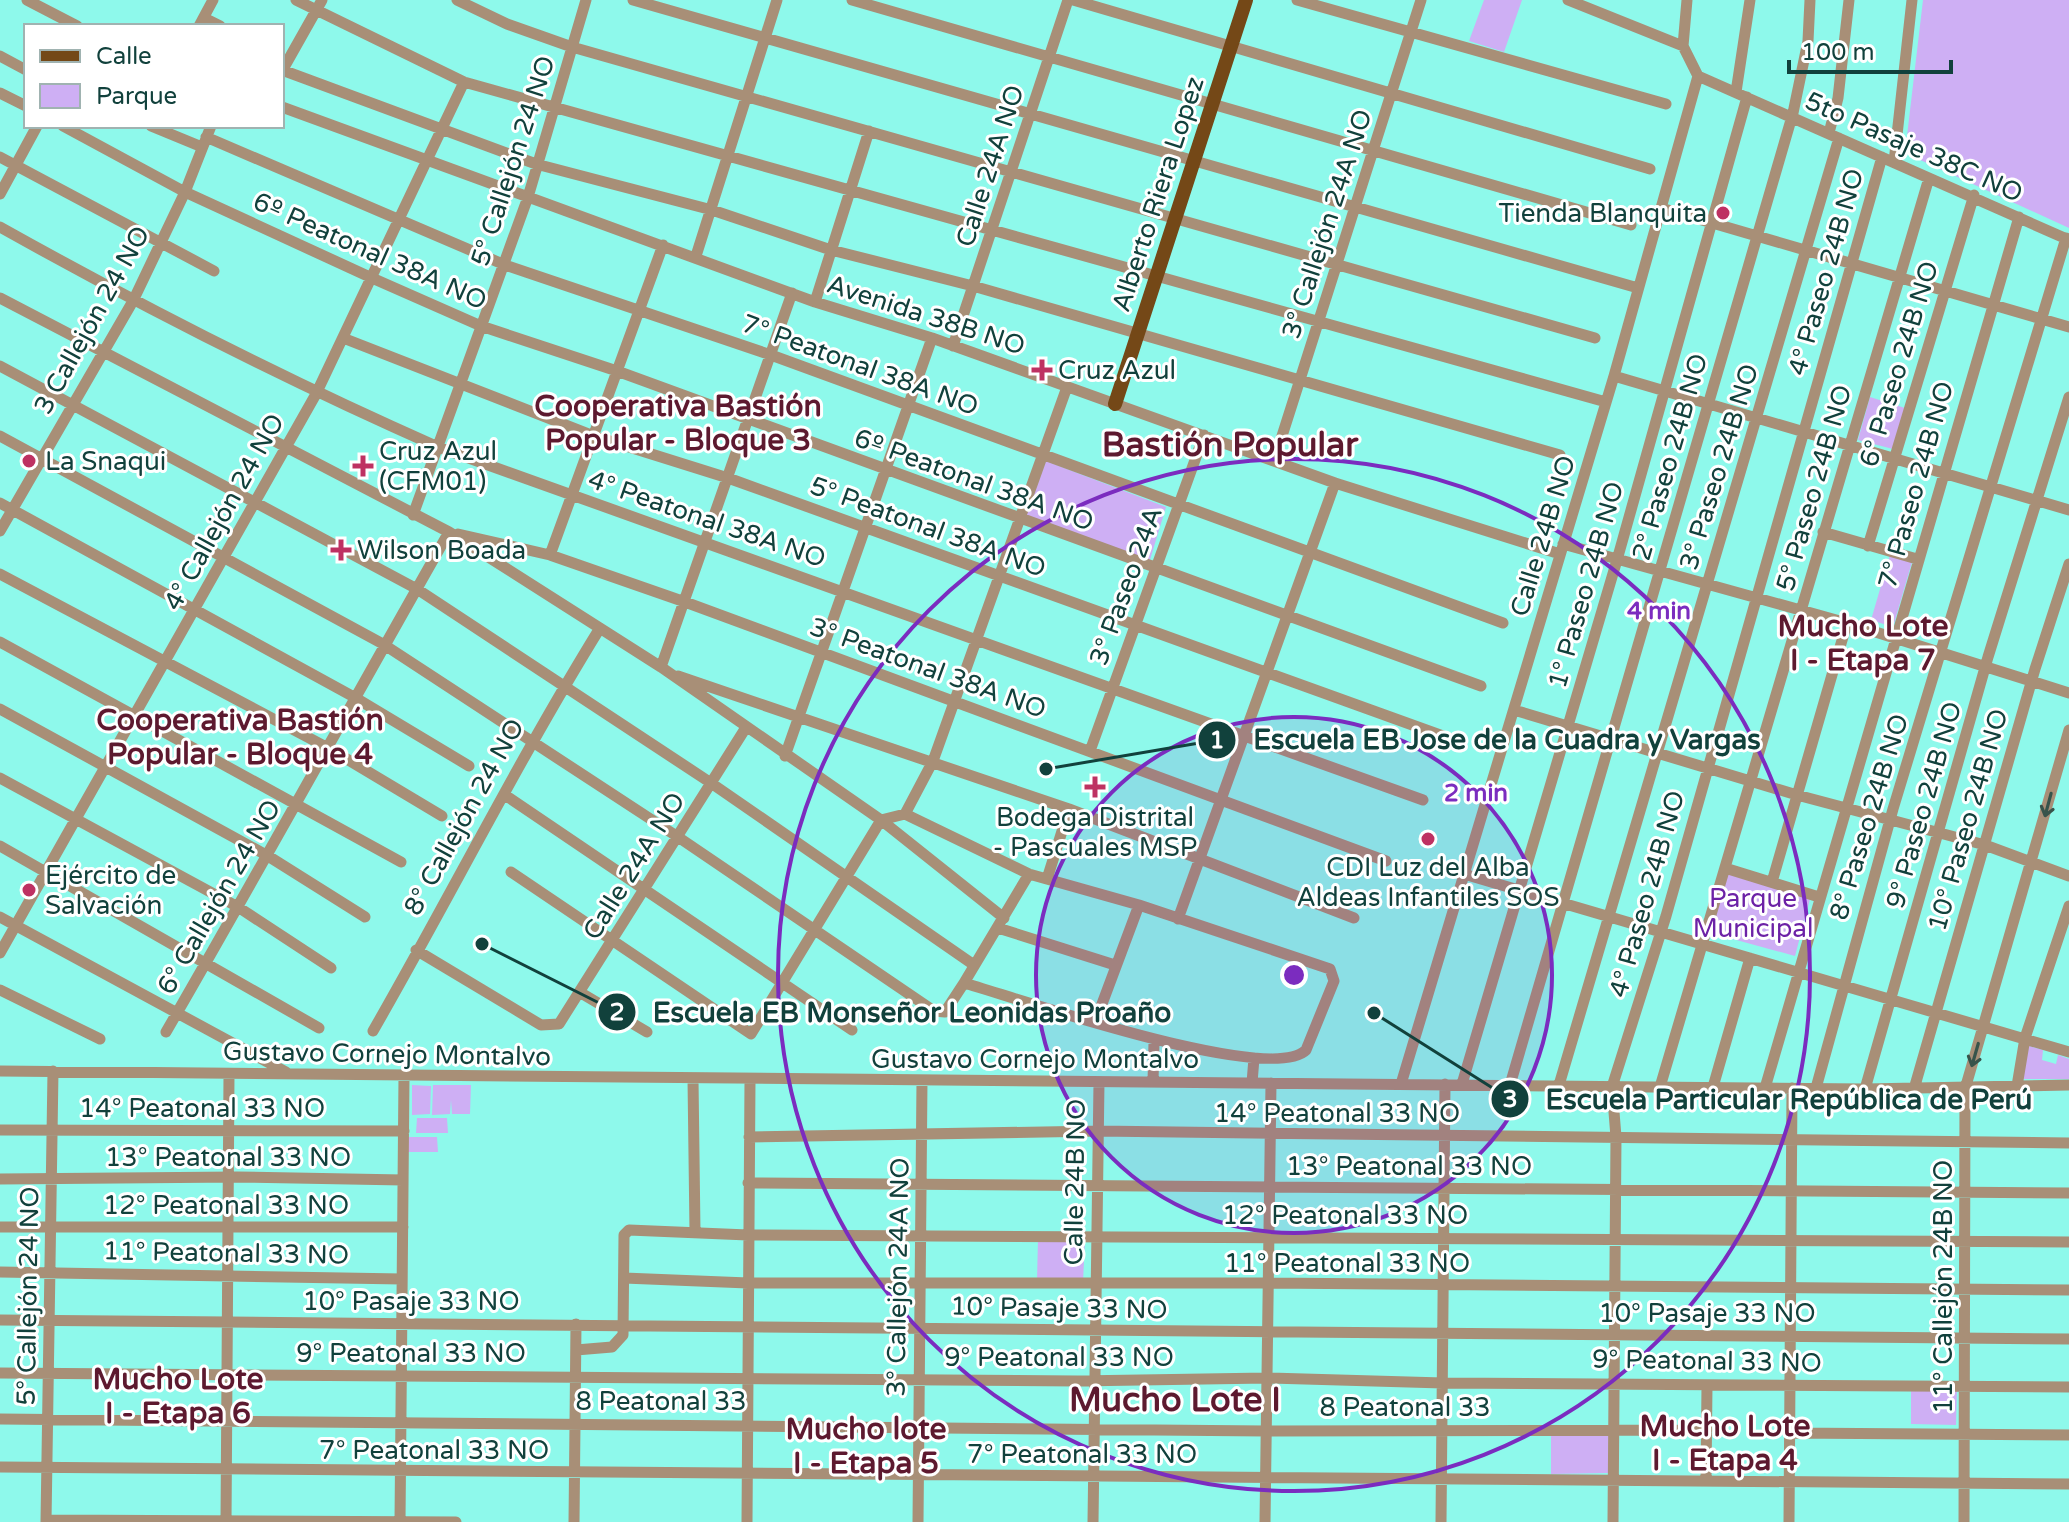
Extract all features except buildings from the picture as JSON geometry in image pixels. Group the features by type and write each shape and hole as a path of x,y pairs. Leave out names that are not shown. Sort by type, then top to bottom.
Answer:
{"main road":[{"name":"Alberto Riera Lopez","path":"1115,404 1246,0"}],"street":[{"path":"27,0 73,24"},
{"path":"202,22 213,0"},
{"path":"296,0 318,6 464,82 554,105 1318,324 1606,402"},
{"path":"457,0 507,24 572,47 1595,338"},
{"path":"633,0 1638,288"},
{"path":"696,256 777,0"},
{"path":"852,0 1631,225"},
{"path":"1071,0 1650,169"},
{"name":"Calle 24A NO","path":"953,346 1049,57 1071,0"},
{"path":"1297,0 1666,104"},
{"name":"3° Callejón 24A NO","path":"1274,461 1421,0"},
{"path":"1568,0 1683,46"},
{"path":"1687,0 1683,46 1698,76"},
{"name":"1° Paseo 24B NO","path":"1462,1084 1713,223 1742,95 1750,0"},
{"name":"2° Paseo 24B NO","path":"1510,1085 1792,117 1808,41 1810,0"},
{"name":"3° Paseo 24B NO","path":"1559,1085 1806,250 1834,136 1849,0"},
{"name":"4° Paseo 24B NO","path":"1613,1522 1616,1137 1612,1087 1660,931 1851,264 1888,160 1912,0"},
{"name":"5° Callejón 24 NO","path":"413,515 528,197 572,47 582,1"},
{"path":"284,62 318,6"},
{"path":"0,56 24,69"},
{"path":"284,64 536,164 712,210 831,250 973,286 1560,455"},
{"name":"5to Pasaje 38C NO","path":"1698,76 2068,239"},
{"name":"Calle 24B NO","path":"1401,1084 1614,376 1698,76"},
{"name":"4° Callejón 24 NO","path":"0,953 316,394 426,161 444,130 464,82"},
{"path":"0,93 24,105"},
{"name":"Avenida 38B NO","path":"284,108 815,302 932,338 1335,483 1562,549 1617,560 1847,623 2069,693"},
{"path":"0,194 36,128"},
{"name":"6º Peatonal 38A NO","path":"67,128 185,192 481,326 617,371 1019,521 1481,686"},
{"name":"7° Peatonal 38A NO","path":"162,128 206,136 505,265 639,313 771,355 1503,623"},
{"path":"815,302 869,131"},
{"name":"3 Callejón 24 NO","path":"0,531 133,301 185,192 206,136"},
{"path":"0,157 214,271"},
{"name":"5° Paseo 24B NO","path":"1660,1087 1929,178"},
{"name":"6° Paseo 24B NO","path":"1868,546 1974,195"},
{"path":"1661,208 2069,327"},
{"name":"7° Paseo 24B NO","path":"1765,1088 1942,472 2019,217"},
{"name":"4° Peatonal 38A NO","path":"0,227 133,301 316,394 438,447 1423,800"},
{"name":"8° Paseo 24B NO","path":"1816,1088 1842,985 1890,821 2068,239"},
{"path":"550,555 663,245"},
{"path":"792,293 663,669 1069,809 1354,918"},
{"name":"3° Peatonal 38A NO","path":"0,298 102,354 449,532 663,669 745,729 881,820 1001,923"},
{"name":"5° Peatonal 38A NO","path":"343,338 594,436 728,478 1454,740"},
{"path":"785,756 932,338"},
{"path":"0,366 417,589 711,783 974,965"},
{"path":"1614,376 2069,510"},
{"path":"905,814 933,761 1067,387"},
{"name":"9° Paseo 24B NO","path":"1865,1089 2069,397"},
{"name":"3° Paseo 24A","path":"1090,751 1204,435"},
{"path":"0,436 383,644 678,837 934,1011 945,1012 1029,874"},
{"path":"1178,919 1335,483"},
{"path":"0,503 354,697 469,766"},
{"name":"3° Peatonal 38A NO","path":"449,532 550,555 685,602 1386,861"},
{"name":"6° Callejón 24 NO","path":"166,1032 330,749 383,644 449,532"},
{"path":"1823,532 1917,559"},
{"name":"10° Paseo 24B NO","path":"1914,1089 2031,683 2069,564"},
{"path":"0,574 330,749 442,816"},
{"path":"1772,882 1847,623"},
{"name":"8° Callejón 24 NO","path":"373,1031 505,795 531,740 600,628"},
{"path":"0,642 137,714 401,862"},
{"path":"0,709 268,856 365,917"},
{"path":"1514,710 1797,795 1985,845 2032,865 2069,876"},
{"name":"Calle 24A NO","path":"416,950 541,1025 559,1024 745,729"},
{"name":"11° Callejón 24B NO","path":"1964,1522 1965,1089 2069,730"},
{"path":"0,778 238,907 331,968"},
{"path":"505,795 852,1030"},
{"path":"1047,879 1069,809"},
{"path":"511,872 747,1033 754,1031 881,820 905,814 1029,874 1139,905 1330,969 1334,981 1303,1053 1254,1058 1154,1042 1096,1020 964,983"},
{"path":"0,846 319,1028"},
{"path":"1725,868 1819,897"},
{"path":"1464,874 1983,1024 2069,1052"},
{"path":"1096,1020 1139,905"},
{"path":"2017,1086 2025,1038 2069,906"},
{"path":"0,917 176,1015 291,1074"},
{"path":"1001,923 1115,965"},
{"path":"1713,1087 1750,958"},
{"path":"0,990 100,1039"},
{"path":"581,993 647,1032"},
{"path":"1153,1082 1154,1042"},
{"path":"1252,1083 1254,1058"},
{"name":"Gustavo Cornejo Montalvo","path":"0,1071 1865,1089 2069,1085"},
{"name":"5° Callejón 24 NO","path":"46,1521 53,1071"},
{"path":"226,1521 229,1074"},
{"path":"400,1522 404,1076"},
{"path":"693,1079 695,1232"},
{"path":"747,1522 750,1080"},
{"name":"3° Callejón 24A NO","path":"918,1522 922,1080"},
{"name":"Calle 24B NO","path":"1093,1522 1099,1082"},
{"path":"1265,1522 1271,1083"},
{"path":"1441,1522 1445,1084"},
{"path":"1789,1522 1792,1088"},
{"name":"14° Peatonal 33 NO","path":"0,1130 404,1131"},
{"name":"14° Peatonal 33 NO","path":"749,1137 1098,1131 1272,1136 1445,1134 2069,1143"},
{"name":"13° Peatonal 33 NO","path":"0,1179 228,1177 403,1180"},
{"name":"13° Peatonal 33 NO","path":"748,1183 2069,1193"},
{"name":"12° Peatonal 33 NO","path":"0,1227 403,1227"},
{"name":"12° Peatonal 33 NO","path":"624,1278 624,1235 629,1230 748,1235 2069,1242"},
{"name":"11° Peatonal 33 NO","path":"0,1272 402,1279"},
{"path":"576,1350 612,1347 619,1342 626,1325 624,1278"},
{"name":"11° Peatonal 33 NO","path":"624,1278 748,1283 1267,1283 2069,1290"},
{"name":"10° Pasaje 33 NO","path":"0,1320 1267,1334 1790,1334 2069,1339"},
{"path":"574,1522 576,1324"},
{"name":"9° Peatonal 33 NO","path":"0,1373 1095,1380 1267,1378 1443,1383 2069,1387"},
{"path":"1706,1480 1707,1385"},
{"name":"8 Peatonal 33","path":"0,1419 919,1425 1266,1431 1442,1428 1707,1430"},
{"path":"1789,1433 2069,1435"},
{"name":"7° Peatonal 33 NO","path":"0,1467 2069,1484"},
{"path":"46,1521 456,1522"}],"green space":[{"path":"1484,0 1522,0 1504,52 1469,41"},
{"path":"1923,0 2069,0 2069,228 1905,153"},
{"path":"1870,397 1905,408 1893,449 1858,440"},
{"path":"1046,461 1166,507 1149,563 1025,518"},
{"path":"1890,555 1912,562 1893,627 1871,620"},
{"name":"Parque Municipal","path":"1728,874 1810,899 1795,956 1711,933"},
{"path":"2026,1045 2043,1050 2042,1060 2056,1064 2058,1055 2069,1059 2069,1079 2022,1079"},
{"path":"412,1085 431,1086 430,1114 412,1115"},
{"path":"433,1085 471,1085 470,1114 452,1114 451,1100 450,1114 432,1115"},
{"path":"417,1118 447,1118 448,1133 416,1133"},
{"path":"407,1137 437,1137 438,1152 406,1152"},
{"path":"1038,1239 1085,1239 1083,1282 1037,1281"},
{"path":"1957,1387 1956,1425 1911,1424 1911,1388"},
{"path":"1551,1432 1609,1432 1608,1473 1551,1474"}],"place":[{"name":"Tienda Blanquita","path":"1723,213"},
{"name":"Cruz Azul","path":"1042,370"},
{"name":"La Snaqui","path":"29,461"},
{"name":"Cruz Azul (CFM01)","path":"363,466"},
{"name":"Wilson Boada","path":"341,550"},
{"name":"Escuela EB Jose de la Cuadra y Vargas","path":"1046,769"},
{"name":"Bodega Distrital - Pascuales MSP","path":"1095,787"},
{"name":"CDI Luz del Alba Aldeas Infantiles SOS","path":"1428,839"},
{"name":"Ejército de Salvación","path":"29,890"},
{"name":"Escuela EB Monseñor Leonidas Proaño","path":"482,944"},
{"name":"Escuela Particular República de Perú","path":"1374,1013"}],"district":[{"name":"Cooperativa Bastión Popular - Bloque 3","path":"678,423"},
{"name":"Bastión Popular","path":"1230,445"},
{"name":"Mucho Lote I - Etapa 7","path":"1863,643"},
{"name":"Cooperativa Bastión Popular - Bloque 4","path":"240,737"},
{"name":"Mucho Lote I - Etapa 6","path":"178,1396"},
{"name":"Mucho Lote I","path":"1175,1400"},
{"name":"Mucho Lote I - Etapa 4","path":"1725,1443"},
{"name":"Mucho lote I - Etapa 5","path":"866,1446"}]}
